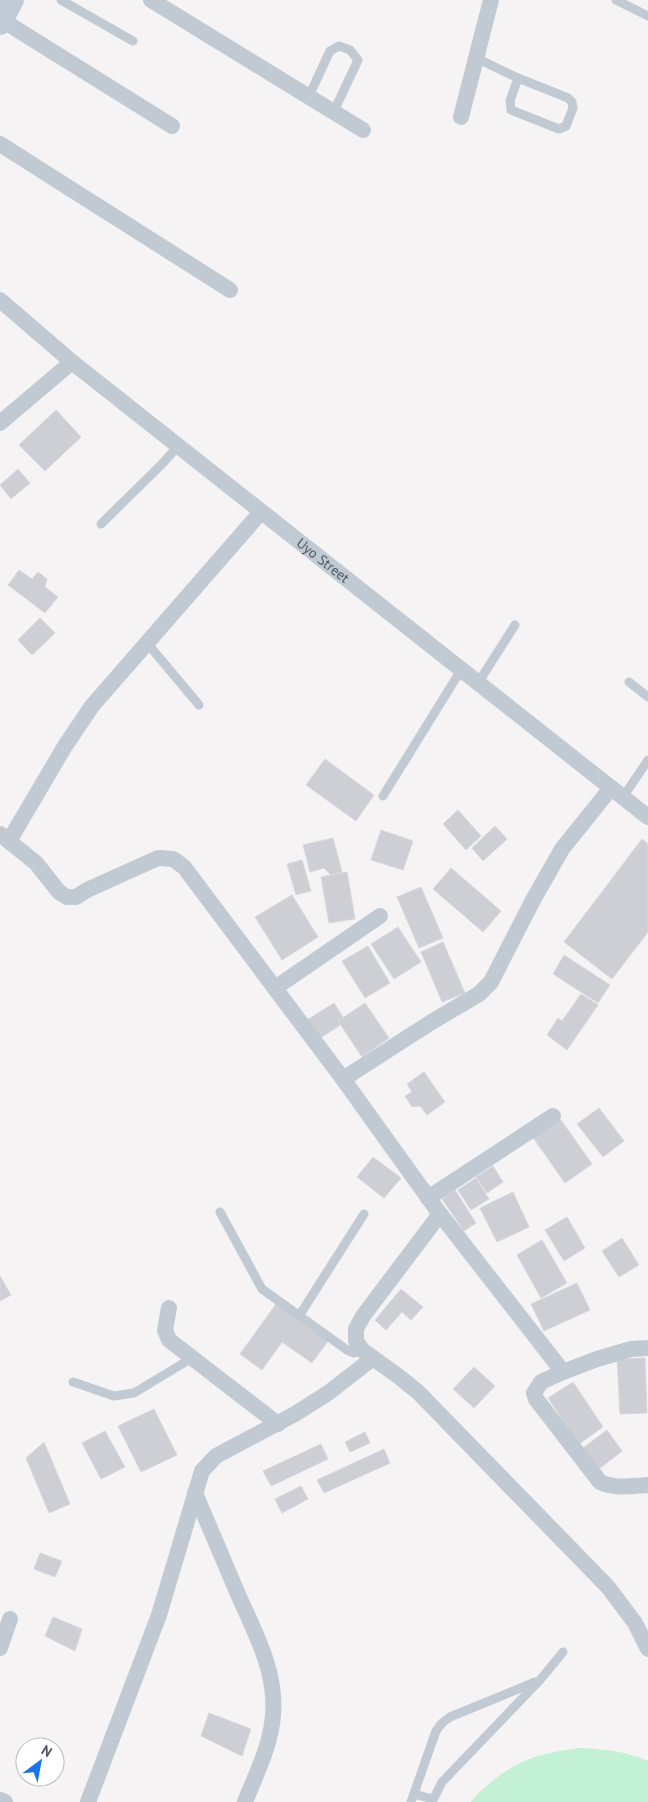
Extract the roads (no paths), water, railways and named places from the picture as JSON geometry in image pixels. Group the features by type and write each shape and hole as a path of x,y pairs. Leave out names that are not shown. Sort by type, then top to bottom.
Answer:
{"main road":[{"path":"1,22 13,0"}],"street":[{"path":"151,0 363,130"},
{"path":"461,117 491,0"},
{"path":"1,22 172,126"},
{"path":"0,144 230,290"},
{"name":"Uyo Street","path":"0,300 72,362 648,817"},
{"path":"0,423 72,362"},
{"path":"261,512 92,706 4,837 36,863 59,892 67,897 76,897 86,890 158,858 173,859 184,867 343,1079 440,1214 563,1372"},
{"path":"343,1079 430,1022 478,994 491,982 533,900 562,850 617,793"},
{"path":"275,988 380,916"},
{"path":"428,1198 553,1116"},
{"path":"440,1214 364,1316 356,1329 356,1341 368,1354 418,1392 608,1587 635,1623 648,1649"},
{"path":"169,1308 165,1330 169,1340 278,1424"},
{"path":"648,1348 631,1349 563,1372 541,1382 534,1393 536,1399 594,1477 600,1482 609,1486 648,1485"},
{"path":"88,1802 159,1615 202,1471 216,1456 278,1424 328,1393 368,1354"},
{"path":"195,1493 260,1644 272,1684 274,1698 273,1717 268,1742 245,1802"},
{"path":"0,1648 10,1619"},
{"path":"0,1800 5,1802"}],"lane":[{"path":"61,0 133,41"},
{"path":"616,0 648,16"},
{"path":"309,96 330,51 339,46 350,50 358,60 334,111"},
{"path":"476,58 518,78 568,98 572,102 573,108 564,128 559,129 511,110 510,101 518,78"},
{"path":"101,524 178,446"},
{"path":"478,683 515,625"},
{"path":"147,643 199,705"},
{"path":"383,796 461,670"},
{"path":"629,682 648,698"},
{"path":"617,793 648,760"},
{"path":"220,1212 262,1289 347,1350 354,1353 368,1354"},
{"path":"299,1316 364,1214"},
{"path":"73,1382 114,1396 134,1393 192,1358"},
{"path":"540,1680 442,1723 436,1731 413,1798 432,1801 442,1782 540,1680 563,1652"}]}
